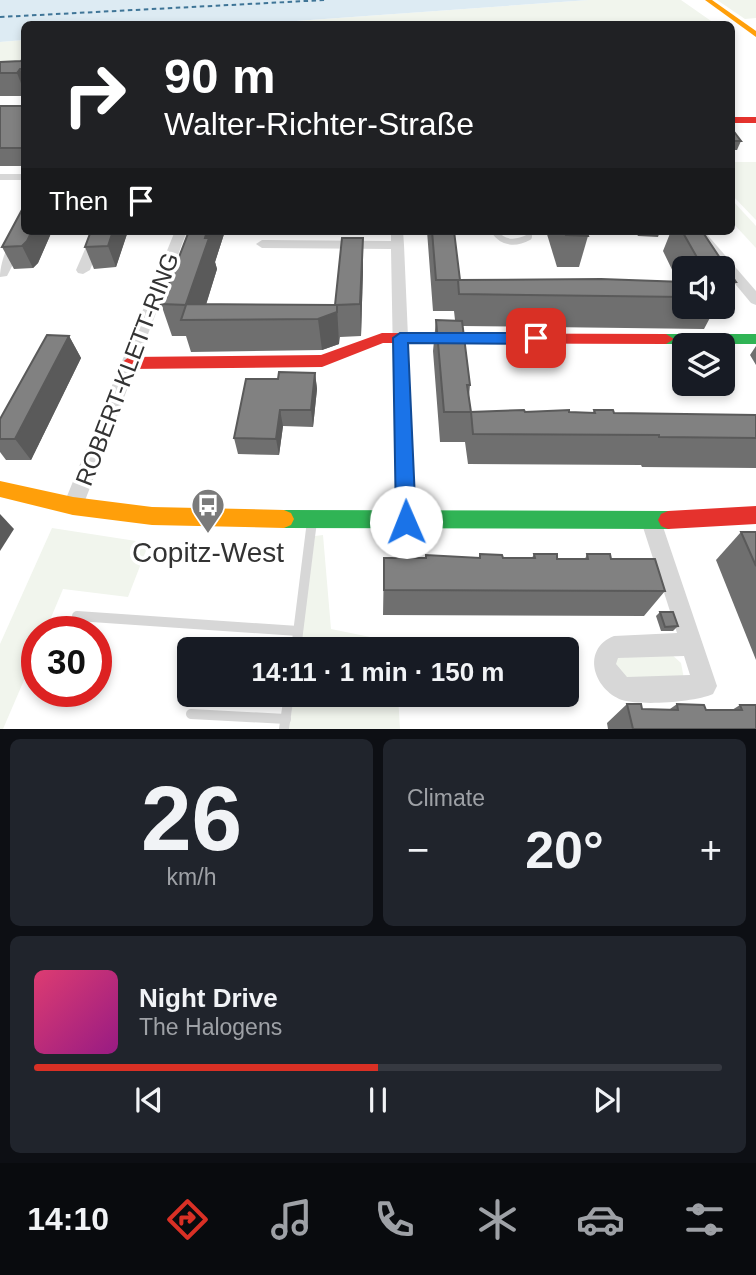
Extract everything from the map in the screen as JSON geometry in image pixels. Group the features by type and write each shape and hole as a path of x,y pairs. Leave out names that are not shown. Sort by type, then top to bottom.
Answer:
{"main road":[{"path":"698,0 726,21"},
{"path":"708,0 756,35"},
{"path":"735,28 756,44"},
{"path":"735,120 756,120"},
{"path":"129,363 322,361 342,356 375,340 400,338 756,339"},
{"path":"0,489 74,506 152,516 406,522 651,521 756,515"}],"street":[{"path":"0,177 21,177"},
{"path":"2,273 22,235"},
{"path":"83,270 97,235"},
{"name":"ROBERT-KLETT-RING","path":"74,506 179,235"},
{"path":"700,235 756,300"},
{"path":"262,244 397,238 406,522"},
{"path":"651,521 692,645"}],"lane":[{"path":"498,235 502,240 517,242 526,240 528,235"},
{"path":"297,637 313,518"},
{"path":"112,618 298,631"},
{"path":"191,714 285,724"}],"shaded area":[{"path":"0,0 589,0 296,21 21,21 21,40 0,42"},
{"path":"589,0 681,0 711,21 296,21"},
{"path":"717,0 756,0 756,18 745,19"},
{"path":"21,40 21,63 0,64 0,42"},
{"path":"735,162 756,162 756,220 735,198"},
{"path":"735,203 756,226 756,248 735,225"},
{"path":"52,528 149,543 128,597 63,589 52,616 21,616 21,687 3,729 0,729 0,644"},
{"path":"323,535 331,629 370,637 302,637 315,536"},
{"path":"671,654 681,663 684,679 631,684 615,670 614,658"},
{"path":"292,707 399,707 400,729 289,729"}],"building":[{"path":"21,61 21,69 17,73 0,73 0,62"},
{"path":"0,106 21,106 21,148 0,148"},
{"path":"21,212 21,235 30,235 27,241 22,246 2,247"},
{"path":"90,235 112,235 108,246 85,247"},
{"path":"187,235 206,235 205,238 209,238 186,304 335,305 342,238 363,238 360,304 337,305 337,312 318,319 181,320 186,305 161,304"},
{"path":"432,235 454,235 460,280 436,280"},
{"path":"684,235 705,235 719,256 696,256"},
{"path":"458,280 672,282 672,297 459,294"},
{"path":"436,320 462,321 471,412 444,412"},
{"path":"47,335 69,336 15,439 0,439 0,419"},
{"path":"279,372 315,373 311,410 280,410 276,439 234,438 246,379 278,379"},
{"path":"524,410 756,415 756,438 473,434 471,412"},
{"path":"741,532 756,532 756,566"},
{"path":"480,554 502,555 503,558 535,558 534,554 557,554 557,559 588,559 587,554 610,554 611,559 655,559 665,591 384,590 384,558 426,558 426,555 480,558"},
{"path":"660,612 673,612 678,626 665,627"},
{"path":"627,704 641,704 642,709 678,710 677,704 704,705 706,710 742,710 740,705 756,705 756,729 633,729"}],"ferry route":[{"path":"0,17 325,0"}],"traffic: fast":[{"path":"666,339 756,339"},
{"path":"284,519 668,520"}],"traffic: slow":[{"path":"708,0 756,35"},
{"path":"0,489 73,506 152,516 284,519"}],"traffic: jam":[{"path":"735,120 756,120"},
{"path":"129,363 322,361 382,338 666,339"},
{"path":"668,520 756,515"}],"place":[{"name":"Copitz-West","path":"208,535"}],"route":[{"path":"406,522 400,338 536,338"}]}
